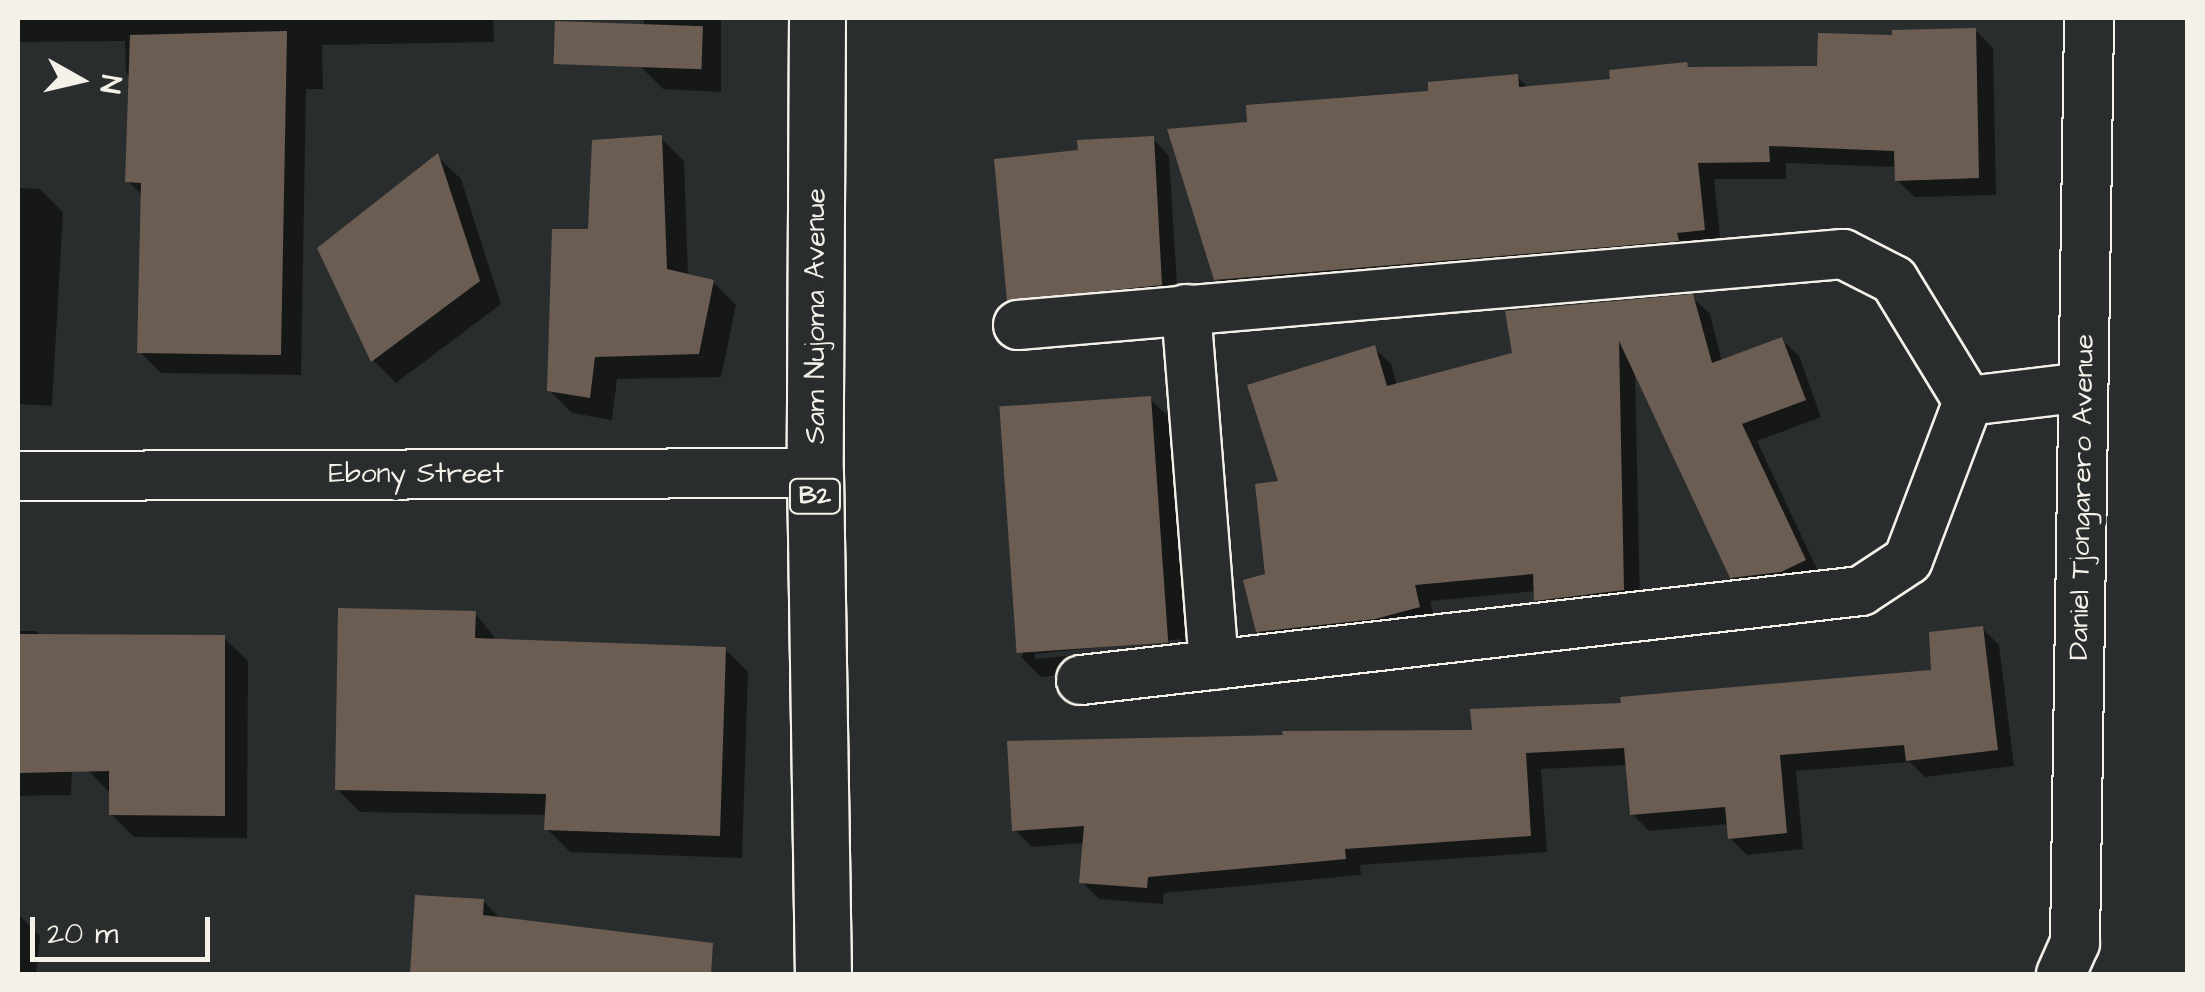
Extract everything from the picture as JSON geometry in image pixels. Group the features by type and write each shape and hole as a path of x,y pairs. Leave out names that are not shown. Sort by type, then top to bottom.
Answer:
{"highway":[{"name":"Sam Nujoma Avenue","path":"817,18 815,472 823,974"}],"street":[{"name":"Daniel Tjongarero Avenue","path":"2061,974 2075,943 2089,18"},
{"path":"1018,326 1844,254 1894,280 1968,401"},
{"path":"1186,309 1214,665"},
{"path":"1968,401 2083,387"},
{"path":"1081,680 1862,591 1908,560 1968,401"},
{"name":"Ebony Street","path":"18,476 815,472"}],"building":[{"path":"555,21 703,26 701,69 553,64"},
{"path":"1976,28 1979,178 1895,181 1894,151 1769,146 1770,162 1698,163 1705,230 1677,233 1679,241 1214,280 1167,129 1247,122 1246,105 1428,91 1428,82 1518,74 1519,87 1610,79 1609,70 1687,62 1688,67 1817,66 1818,33 1892,35 1892,30"},
{"path":"287,31 281,355 137,353 141,183 125,182 130,35"},
{"path":"662,135 667,269 714,280 699,354 595,357 590,398 547,391 552,229 588,229 592,140"},
{"path":"1154,136 1162,285 1007,301 994,159 1078,150 1077,140"},
{"path":"438,153 480,281 371,362 317,248"},
{"path":"1693,294 1712,363 1782,337 1806,400 1742,424 1806,560 1781,572 1730,578 1619,341 1624,590 1534,601 1533,574 1415,585 1420,607 1375,619 1256,632 1243,580 1265,574 1255,484 1278,481 1247,385 1375,345 1387,386 1512,353 1505,311"},
{"path":"1151,396 1168,642 1017,653 999,407"},
{"path":"338,608 476,611 475,638 726,647 720,836 544,830 546,794 335,790"},
{"path":"1983,626 1998,750 1906,761 1904,745 1780,755 1787,833 1728,839 1725,807 1630,815 1624,748 1526,753 1531,836 1345,849 1346,859 1148,877 1147,888 1079,883 1084,826 1012,831 1007,741 1283,735 1282,731 1472,730 1470,709 1621,703 1620,697 1931,670 1929,632"},
{"path":"18,634 225,635 225,816 109,815 109,771 18,773"},
{"path":"415,895 484,899 483,915 713,943 711,974 410,974"}]}
